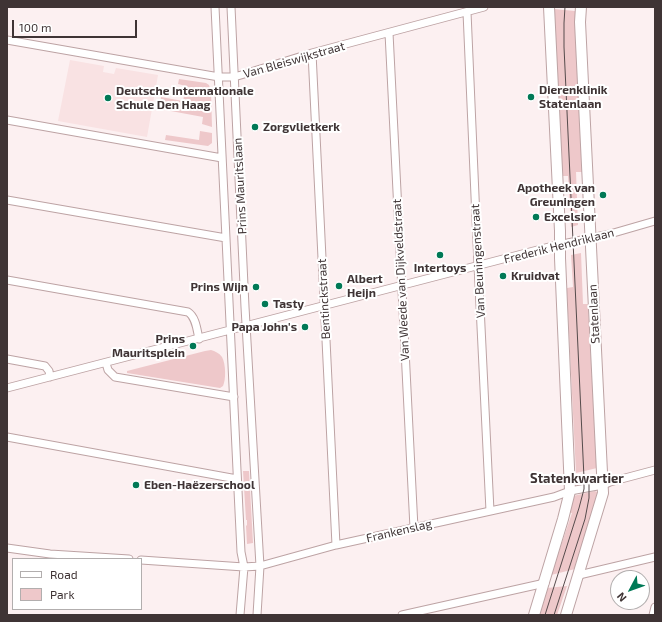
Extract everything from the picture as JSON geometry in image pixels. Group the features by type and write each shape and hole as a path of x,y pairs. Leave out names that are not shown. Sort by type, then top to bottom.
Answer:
{"street":[{"name":"Prins Mauritslaan","path":"215,7 230,330"},
{"name":"Prins Mauritslaan","path":"231,7 246,326 260,566"},
{"name":"Van Bleiswijkstraat","path":"7,40 219,77 234,77 312,53 484,7"},
{"path":"534,615 545,583 570,491 549,7"},
{"name":"Statenlaan","path":"566,615 601,502 603,485 580,22 581,7"},
{"name":"Van Beuningenstraat","path":"467,12 490,511"},
{"name":"Van Weede van Dijkveldstraat","path":"389,33 414,528"},
{"name":"Bentinckstraat","path":"312,53 336,545"},
{"path":"7,120 222,158"},
{"path":"7,200 226,238"},
{"name":"Frederik Hendriklaan","path":"230,330 560,244 610,234 655,221"},
{"path":"7,280 188,312 193,318 199,339"},
{"path":"7,388 230,330 241,552 244,567 240,615"},
{"path":"7,359 45,366 49,371 50,377"},
{"path":"106,363 108,370 115,377 234,397"},
{"path":"7,437 238,479"},
{"name":"Frankenslag","path":"142,560 244,567 260,566 336,545 554,497 570,491 603,485 655,470"},
{"path":"7,548 50,554 113,558"},
{"path":"579,575 655,557"},
{"path":"257,615 260,566"},
{"path":"402,615 545,583"},
{"path":"652,615 655,607"}],"shaded area":[{"name":"Deutsche Internationale Schule Den Haag","path":"70,60 104,66 103,72 114,74 116,68 158,75 147,137 58,121"}],"green space":[{"path":"554,9 575,11 582,172 576,172 578,225 571,227 568,176 562,176"},
{"path":"179,79 206,83 209,85 211,92 212,127 202,124 203,117 160,109 161,97 183,101 186,86 178,84"},
{"path":"200,131 212,133 212,143 208,146 165,140 166,135 199,140"},
{"path":"581,253 583,304 588,304 597,468 576,473 567,288 573,287 571,255"},
{"name":"Prins Mauritsplein","path":"211,350 217,352 222,357 224,364 225,380 223,386 220,388 127,373 127,371"},
{"path":"243,471 249,471 253,543 247,544 247,520"},
{"path":"595,491 599,493 575,569 551,575 572,513 568,512 573,496"},
{"path":"567,586 557,615 539,615 547,588"}],"tram line":[{"path":"545,615 584,489 564,47 565,7"},
{"path":"554,615 585,519 589,498 589,480"}],"place":[{"name":"Dierenklinik Statenlaan","path":"531,97"},
{"name":"Deutsche Internationale Schule Den Haag","path":"108,98"},
{"name":"Zorgvlietkerk","path":"255,127"},
{"name":"Apotheek van Greuningen","path":"603,195"},
{"name":"Excelsior","path":"536,217"},
{"name":"Intertoys","path":"440,255"},
{"name":"Kruidvat","path":"503,276"},
{"name":"Albert Heijn","path":"339,286"},
{"name":"Prins Wijn","path":"256,287"},
{"name":"Tasty","path":"265,304"},
{"name":"Papa John's","path":"305,327"},
{"name":"Prins Mauritsplein","path":"193,346"},
{"name":"Eben-Haëzerschool","path":"136,485"}],"district":[{"name":"Statenkwartier","path":"577,479"}]}
